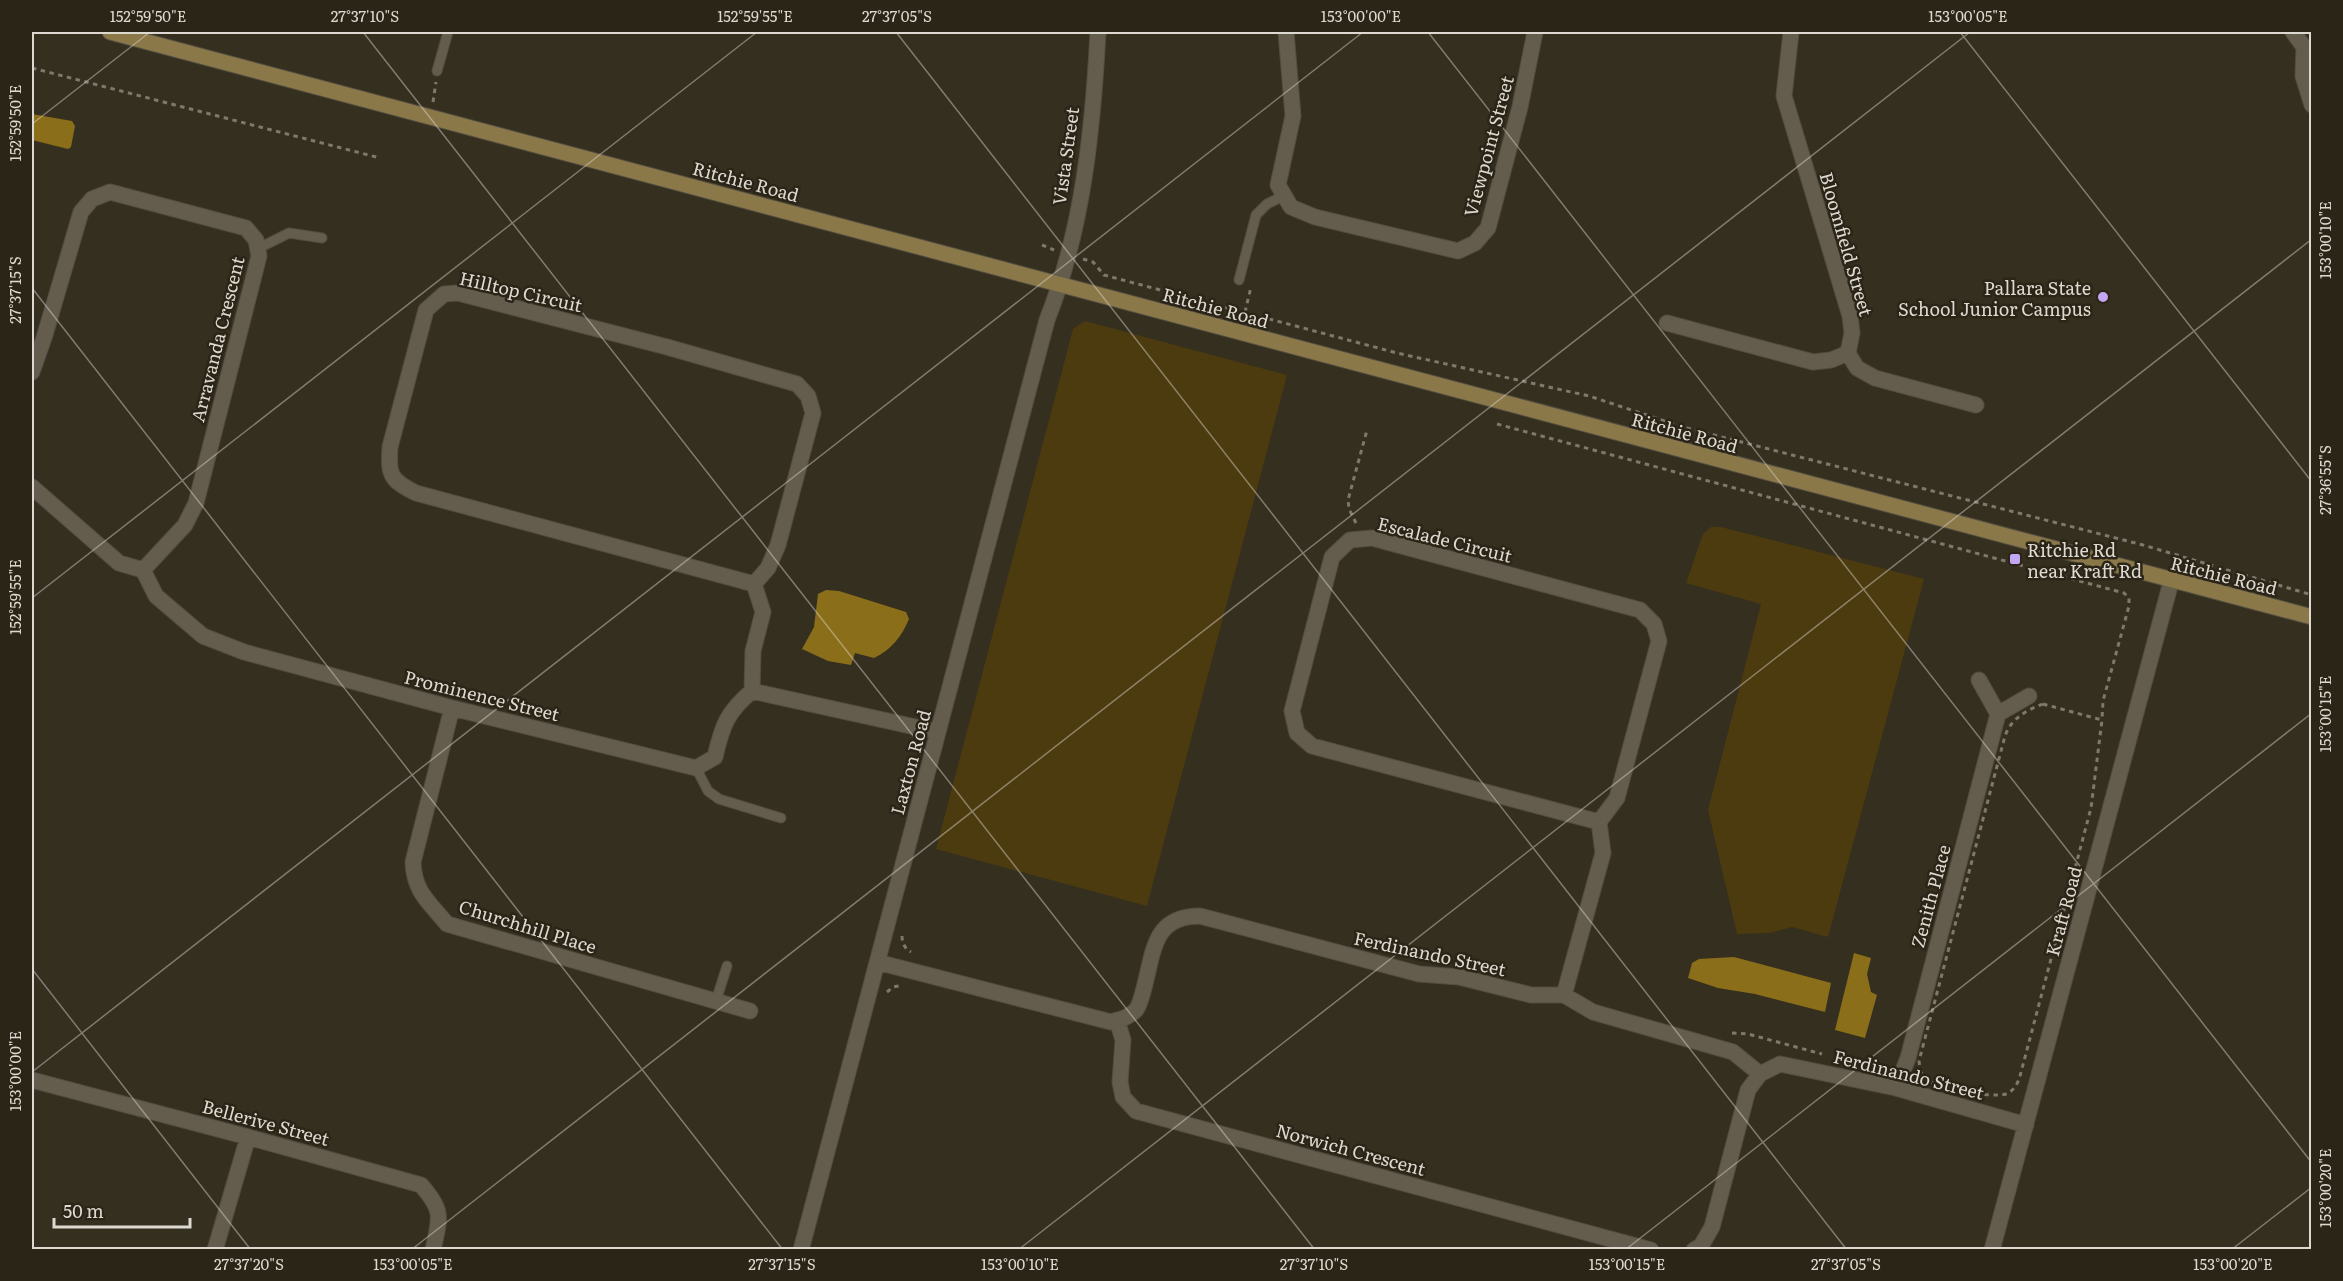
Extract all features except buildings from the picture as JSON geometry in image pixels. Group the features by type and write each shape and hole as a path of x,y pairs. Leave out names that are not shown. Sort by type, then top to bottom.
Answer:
{"street":[{"name":"Ritchie Road","path":"110,32 2312,618"},
{"name":"Vista Street","path":"1061,285 1085,175 1098,32"},
{"path":"1283,196 1278,185 1293,116 1286,32"},
{"name":"Viewpoint Street","path":"1283,196 1291,207 1315,217 1458,251 1475,243 1488,228 1521,107 1535,32"},
{"name":"Bloomfield Street","path":"1791,32 1784,96 1850,316 1852,333 1848,353"},
{"path":"2294,32 2308,46 2303,76 2312,105"},
{"name":"Arravanda Crescent","path":"32,372 81,212 92,199 110,192 246,228 256,240 259,256 196,503 185,525 143,570"},
{"name":"Laxton Road","path":"801,1250 1047,320 1061,285"},
{"name":"Hilltop Circuit","path":"458,293 667,347 797,384 808,396 813,413 778,546 768,568 754,584 416,493 397,483 388,468 390,447 426,310 444,294 458,293"},
{"path":"1666,323 1813,362 1831,360 1848,353 1857,368 1875,378 1976,405"},
{"path":"32,487 119,563 143,570"},
{"name":"Escalade Circuit","path":"1372,538 1640,610 1652,622 1659,640 1617,798 1599,822 1312,746 1297,733 1292,711 1332,557 1350,540 1372,538"},
{"name":"Prominence Street","path":"143,570 156,596 203,636 244,652 452,708 696,768"},
{"name":"Kraft Road","path":"1992,1250 2171,582"},
{"path":"696,768 715,757 727,717 735,706 752,691 753,651 763,612 754,584"},
{"path":"1979,680 1998,714 2029,696"},
{"path":"752,691 938,732"},
{"name":"Churchhill Place","path":"452,708 413,862 413,879 418,889 447,924 750,1011"},
{"name":"Zenith Place","path":"1896,1088 1908,1058 1998,714"},
{"path":"1564,996 1603,853 1599,822"},
{"name":"Ferdinando Street","path":"1117,1020 1125,1018 1138,1008 1159,935 1169,922 1184,916 1200,916 1419,974 1459,977 1531,995 1564,996 1593,1012 1733,1052 1760,1074 1780,1064 1896,1088 2026,1125"},
{"path":"877,962 1111,1022 1117,1020"},
{"name":"Norwich Crescent","path":"1117,1020 1124,1041 1120,1082 1123,1097 1136,1111 1650,1250"},
{"path":"1700,1248 1712,1227 1748,1090 1760,1074"},
{"name":"Bellerive Street","path":"32,1080 421,1185 436,1202 440,1220 432,1250"},
{"path":"215,1250 248,1137"}],"lane":[{"path":"437,71 448,32"},
{"path":"1239,280 1256,215 1267,204 1283,196"},
{"path":"259,248 289,233 322,238"},
{"path":"696,768 708,791 719,800 781,818"},
{"path":"716,1001 727,966"}],"path":[{"path":"32,68 380,158"},
{"path":"433,102 437,71"},
{"path":"1042,245 1068,256 1093,262 1104,275 1397,353 1589,396 1683,427 2144,545 2312,595"},
{"path":"1497,424 2124,593 2129,598 2129,606 2103,701 2102,720 2091,808 2018,1081 2007,1094 1996,1095 1934,1084 1920,1072 1918,1061 2009,724 2043,704 2102,720"},
{"path":"1351,526 1357,524 1349,509 1348,500 1367,430"},
{"path":"902,929 902,941 907,950 914,954"},
{"path":"886,994 893,987 902,986"},
{"path":"1724,1033 1748,1034 1824,1054"}],"shaded area":[{"path":"32,114 72,121 75,126 71,147 68,149 32,140"},
{"path":"1085,321 1287,375 1147,906 936,849 1073,329"},
{"path":"1711,527 1721,527 1924,579 1828,937 1792,927 1770,933 1737,934 1708,810 1761,604 1686,583 1703,534"},
{"path":"826,590 839,591 906,612 909,619 895,642 874,658 855,653 851,665 828,661 802,649 814,627 818,594"},
{"path":"1854,953 1871,958 1867,974 1871,992 1877,995 1865,1038 1835,1030"},
{"path":"1734,957 1831,983 1825,1012 1755,994 1718,988 1688,978 1692,963 1699,959"}],"place":[{"name":"Pallara State School Junior Campus","path":"2103,297"},
{"name":"Ritchie Rd near Kraft Rd","path":"2015,559"}]}
